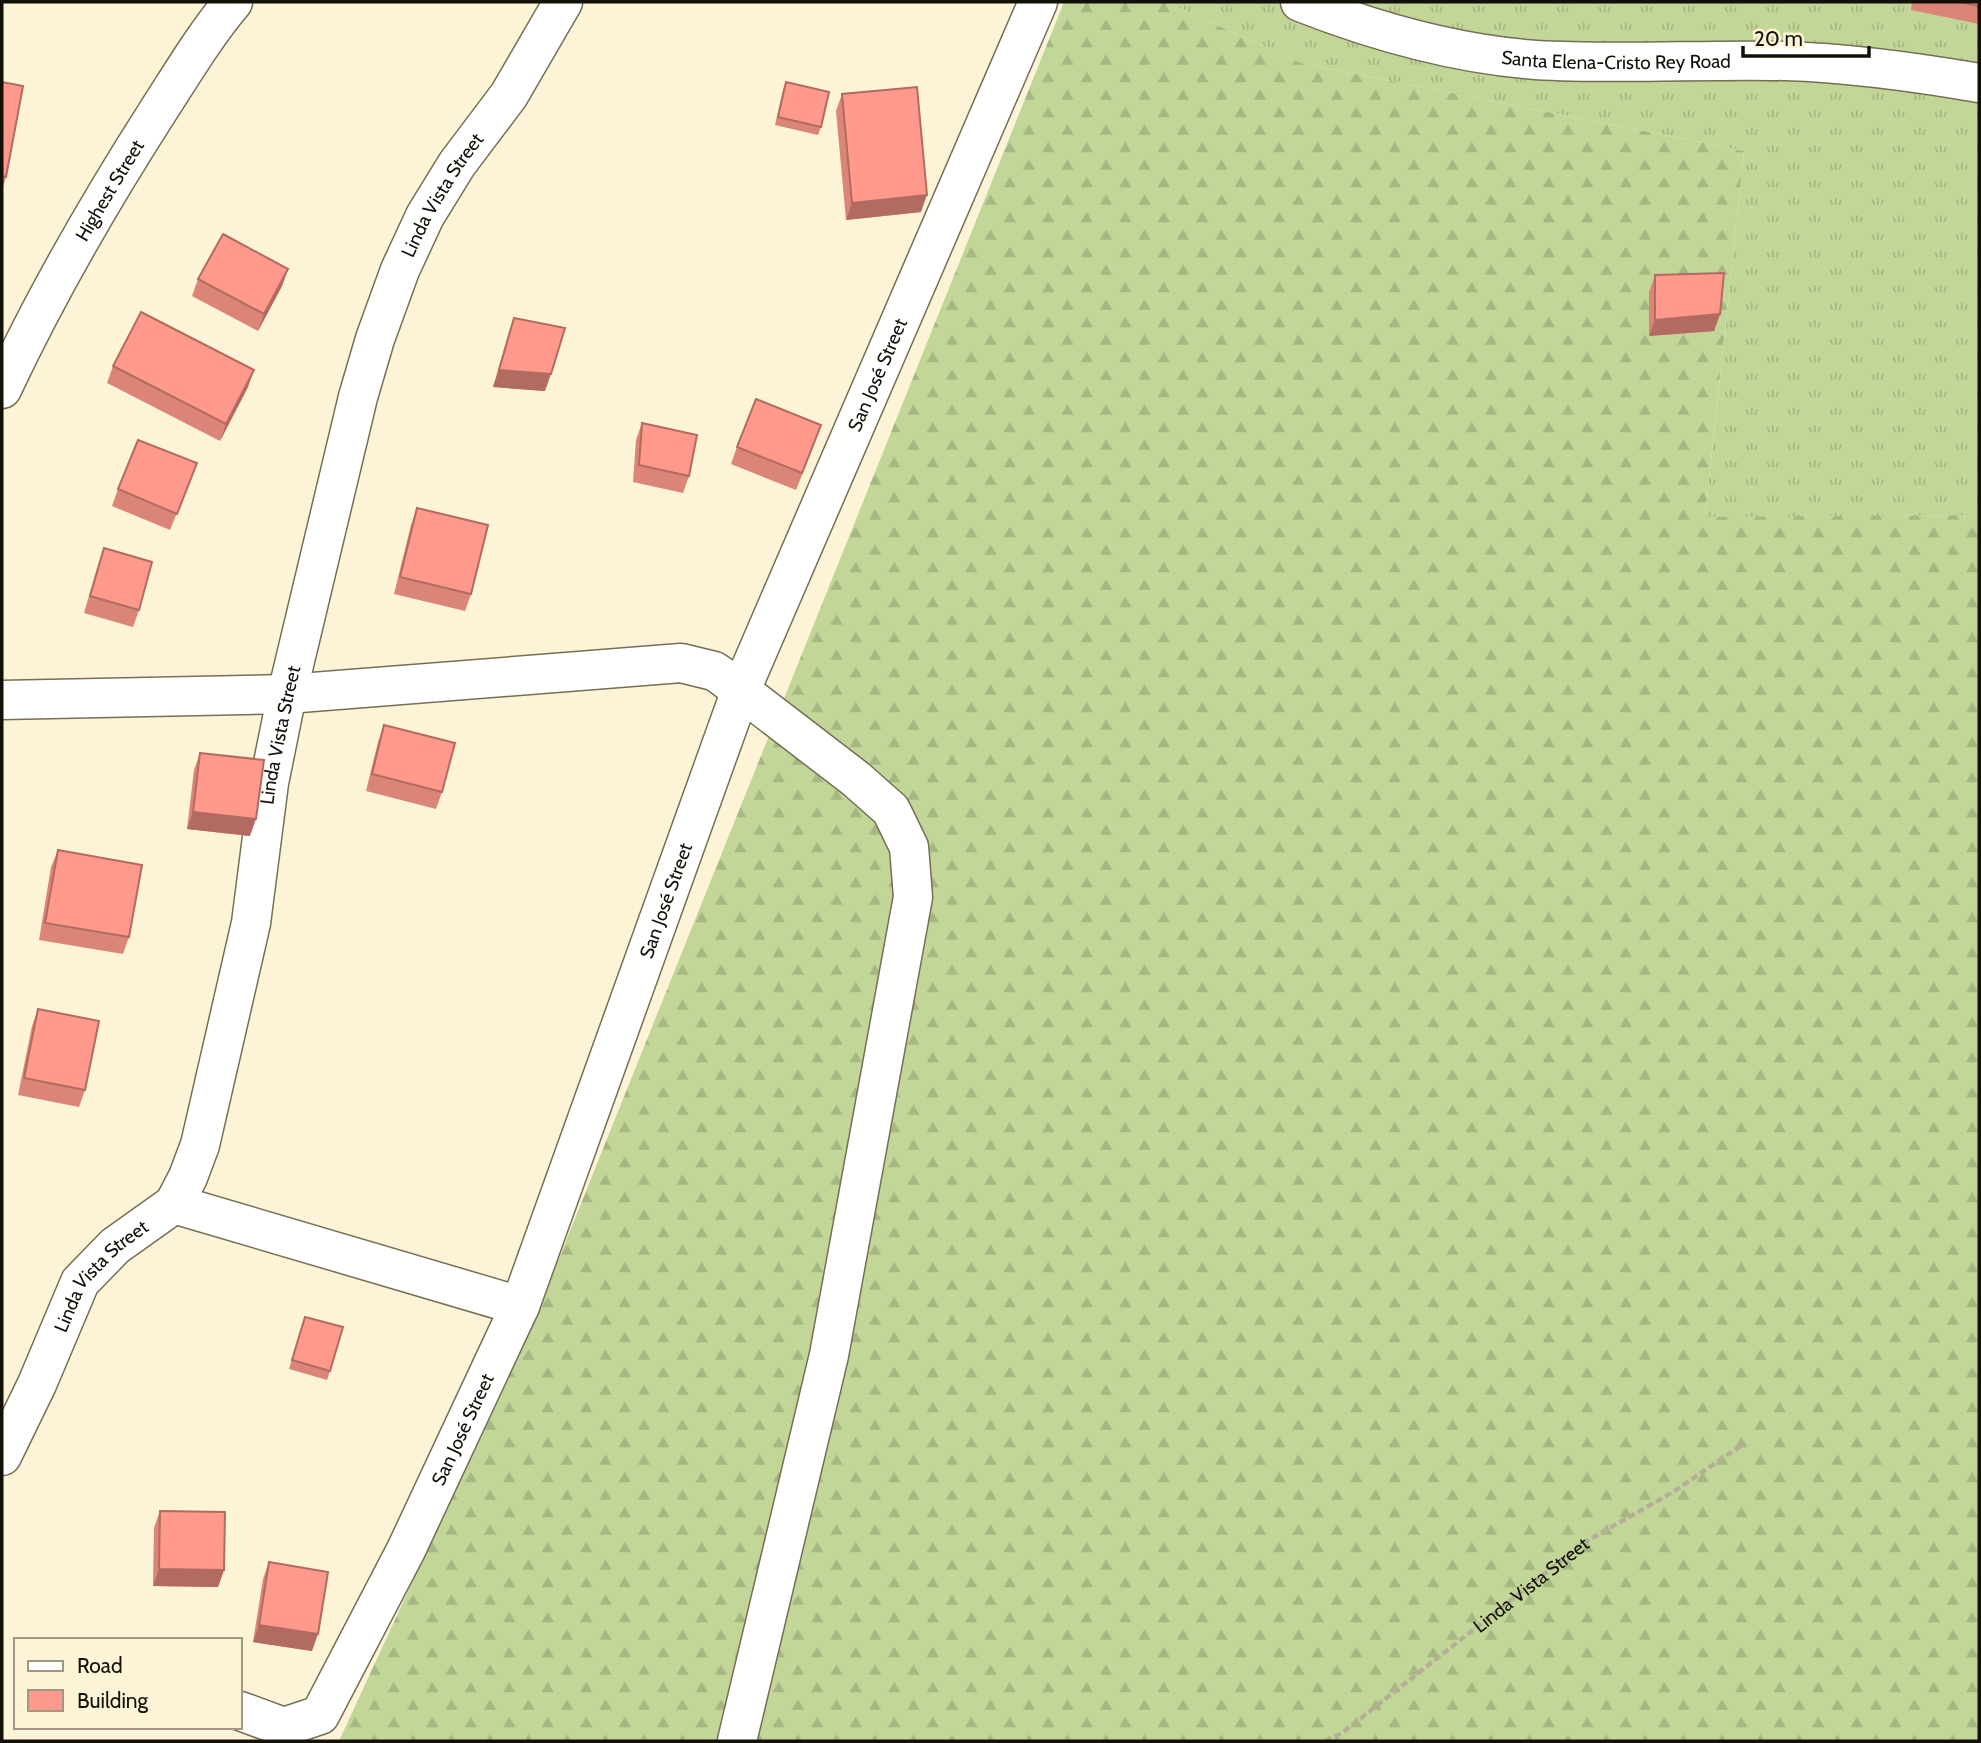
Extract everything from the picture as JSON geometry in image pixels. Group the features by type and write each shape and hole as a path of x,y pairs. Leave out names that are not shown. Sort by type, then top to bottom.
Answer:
{"street":[{"name":"Highest Street","path":"2,389 69,261 135,147 198,50 233,2"},
{"name":"Linda Vista Street","path":"2,1457 37,1384 80,1282 115,1246 174,1204 188,1177 200,1145 251,923 269,783 287,694 358,397 400,270 425,216 450,174 509,95 563,2"},
{"name":"San José Street","path":"242,1711 284,1727 320,1715 406,1550 520,1306 741,690 1038,2"},
{"name":"Santa Elena-Cristo Rey Road","path":"1300,2 1388,32 1454,48 1534,60 1785,61 1908,71 1979,83"},
{"path":"2,700 287,694 681,663 714,671 856,779 891,810 909,847 913,897 830,1355 737,1741"},
{"path":"174,1204 520,1306"}],"path":[{"name":"Linda Vista Street","path":"1325,1741 1342,1733 1584,1542 1673,1492 1745,1443"}],"green space":[{"path":"1064,2 1166,2 1301,63 1744,151 1705,517 1979,515 1979,1741 339,1741 541,1303"},
{"path":"1166,2 1979,2 1979,515 1705,518 1744,151 1301,63"}],"building":[{"path":"1961,2 1979,2 1979,6"},
{"path":"2,82 23,86 6,177 2,176"},
{"path":"786,82 829,92 821,127 778,117"},
{"path":"917,87 927,195 852,203 842,94"},
{"path":"223,234 288,269 264,314 198,279"},
{"path":"1724,273 1720,314 1655,320 1655,275"},
{"path":"141,312 254,370 226,424 113,366"},
{"path":"514,318 565,328 551,374 499,370"},
{"path":"756,399 821,425 802,473 737,447"},
{"path":"642,423 697,435 689,476 639,465"},
{"path":"138,440 197,463 177,514 118,489"},
{"path":"417,508 488,525 471,594 400,577"},
{"path":"104,548 152,562 139,610 90,596"},
{"path":"384,725 455,743 442,792 372,774"},
{"path":"200,753 264,760 256,819 193,812"},
{"path":"58,850 142,865 129,937 45,923"},
{"path":"38,1009 99,1021 85,1090 24,1078"},
{"path":"305,1317 343,1327 330,1371 292,1360"},
{"path":"160,1511 225,1512 224,1570 159,1569"},
{"path":"269,1562 328,1572 318,1634 259,1625"}]}
